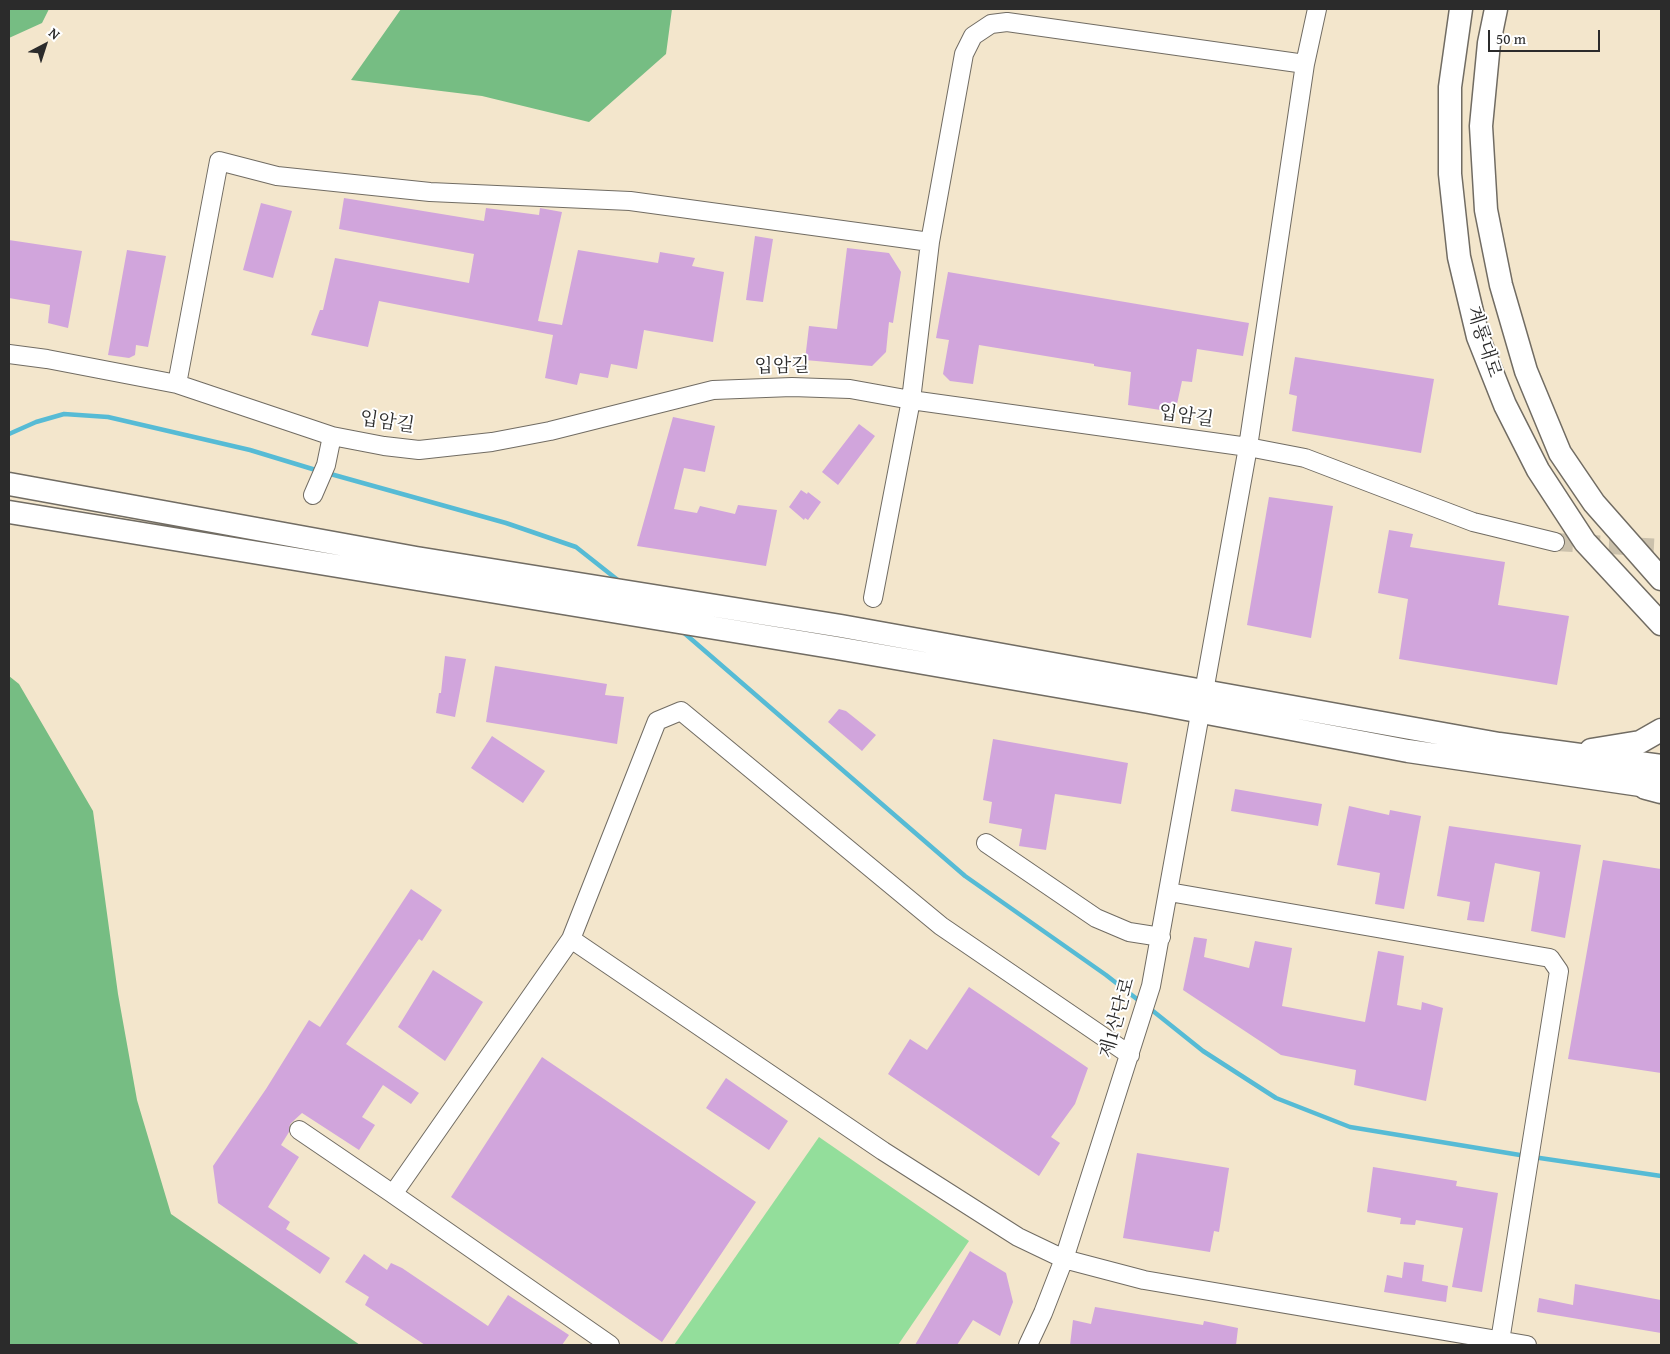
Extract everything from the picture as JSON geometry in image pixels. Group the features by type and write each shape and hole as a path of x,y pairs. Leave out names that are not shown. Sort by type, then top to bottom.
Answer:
{"main road":[{"name":"계룡대로","path":"1461,9 1450,87 1450,174 1459,257 1478,337 1506,405 1538,470 1585,542 1661,624"},
{"name":"계룡대로","path":"1496,9 1489,43 1482,126 1486,210 1501,285 1526,371 1560,453 1594,504 1661,578"},
{"path":"9,484 416,558 711,605 1204,690 1360,720 1565,754 1657,783"},
{"path":"9,512 748,633 1408,750 1657,783"},
{"path":"1565,754 1640,742 1661,730"}],"street":[{"name":"제1산단로","path":"1028,1345 1043,1314 1064,1259 1141,1023 1151,986 1248,447 1305,64 1317,9"},
{"path":"873,598 910,400 930,242 964,54 973,36 991,24 1007,22 1305,64"},
{"path":"177,384 219,160 276,176 430,192 630,201 930,242"},
{"name":"입암길","path":"9,354 47,359 177,384 332,436 384,446 419,450 492,442 592,422 713,390 792,387 850,389 910,400 1248,447 1304,458 1473,522 1555,542"},
{"path":"313,495 324,470 332,436"},
{"path":"393,1194 571,939 657,721 681,711 942,926 1130,1055"},
{"path":"986,844 1096,918 1129,932 1161,937"},
{"path":"1169,892 1550,958 1559,972 1500,1341"},
{"path":"571,939 883,1151 1018,1237 1064,1259 1144,1280 1527,1345"},
{"path":"299,1130 610,1345"}],"green space":[{"path":"9,9 49,9 42,23 9,38"},
{"path":"401,9 672,9 666,54 589,122 482,96 351,80"},
{"path":"9,676 19,684 93,811 118,994 137,1100 171,1214 360,1345 9,1345"},
{"path":"819,1137 969,1241 898,1345 674,1345"}],"building":[{"path":"344,198 484,221 486,208 539,215 540,208 562,212 538,321 562,325 578,250 658,263 660,252 695,258 692,266 724,272 713,342 644,330 637,369 611,364 608,378 580,373 577,385 545,378 553,335 379,301 368,347 311,335 320,310 323,310 335,258 469,283 474,254 339,229"},
{"path":"261,203 292,211 273,278 243,270"},
{"path":"755,236 773,239 763,302 746,300"},
{"path":"9,240 82,251 68,328 48,323 50,305 9,298"},
{"path":"847,248 889,253 901,272 893,323 889,322 886,352 872,366 805,360 809,326 837,329"},
{"path":"127,250 166,256 148,347 136,345 135,355 129,358 108,355"},
{"path":"948,272 1249,323 1243,356 1197,349 1192,382 1182,381 1177,404 1168,403 1167,411 1128,405 1131,372 979,345 973,384 950,381 943,374 949,340 936,338"},
{"path":"1295,357 1434,379 1421,453 1292,431 1297,396 1289,394"},
{"path":"673,417 715,426 705,472 684,468 674,509 697,513 700,506 735,514 738,505 777,510 766,566 637,546"},
{"path":"859,424 875,436 838,485 822,472"},
{"path":"801,490 807,494 808,492 821,502 808,520 805,518 804,520 789,507"},
{"path":"1269,497 1333,506 1311,638 1247,625"},
{"path":"1389,530 1413,534 1410,547 1505,562 1498,605 1569,616 1557,685 1399,659 1408,599 1378,593"},
{"path":"445,656 466,659 455,717 436,713 439,693 441,693"},
{"path":"495,666 607,684 605,695 624,697 617,744 486,722"},
{"path":"839,709 846,711 876,735 862,751 828,722"},
{"path":"492,736 545,771 523,803 471,768"},
{"path":"993,739 1128,763 1121,804 1055,794 1046,850 1019,846 1022,829 989,823 992,802 983,800"},
{"path":"1235,789 1322,804 1318,826 1231,811"},
{"path":"1349,806 1389,815 1390,810 1421,816 1404,909 1375,904 1380,873 1337,865"},
{"path":"1449,826 1581,845 1565,938 1531,931 1540,872 1495,863 1484,922 1467,920 1470,902 1437,896"},
{"path":"1603,860 1661,869 1661,1073 1568,1059"},
{"path":"411,889 442,910 422,941 419,939 346,1044 419,1093 411,1104 383,1085 362,1117 375,1125 359,1150 302,1113 290,1124 289,1132 281,1145 299,1157 268,1207 290,1222 286,1229 330,1258 320,1274 218,1203 213,1166 266,1089 309,1020 320,1027"},
{"path":"1194,937 1207,939 1204,957 1249,968 1255,941 1292,948 1282,1006 1365,1022 1378,951 1404,956 1397,1005 1421,1010 1422,1002 1443,1008 1426,1101 1354,1085 1356,1070 1281,1055 1183,990"},
{"path":"433,970 483,1002 445,1061 398,1027"},
{"path":"969,987 1088,1068 1075,1104 1051,1137 1060,1143 1039,1176 888,1074 910,1039 927,1050"},
{"path":"542,1057 756,1202 662,1342 451,1197"},
{"path":"726,1078 788,1121 769,1150 706,1108"},
{"path":"1137,1153 1229,1168 1219,1232 1214,1231 1210,1252 1123,1238"},
{"path":"1373,1167 1457,1181 1456,1186 1498,1193 1482,1292 1452,1287 1463,1228 1416,1220 1415,1225 1400,1224 1401,1218 1367,1212"},
{"path":"970,1251 1006,1273 1013,1302 1000,1336 973,1320 957,1345 915,1345"},
{"path":"364,1254 387,1270 391,1263 402,1268 488,1326 508,1295 569,1335 562,1345 425,1345 365,1305 369,1297 345,1282"},
{"path":"1404,1262 1424,1265 1422,1281 1448,1286 1446,1302 1384,1292 1387,1275 1402,1278"},
{"path":"1575,1284 1661,1300 1661,1333 1537,1312 1539,1298 1573,1305"},
{"path":"1095,1307 1203,1325 1204,1321 1238,1328 1236,1345 1070,1345 1073,1320 1091,1324"}],"waterway":[{"path":"9,434 36,422 64,414 108,417 250,450 319,471"},
{"path":"327,473 506,523 576,547 619,581"},
{"path":"683,632 965,876 1106,975 1142,1003"},
{"path":"1148,1007 1203,1051 1276,1098 1350,1127 1526,1156"},
{"path":"1533,1157 1661,1176"}],"tunnel":[{"path":"1555,542 1661,548"}]}
